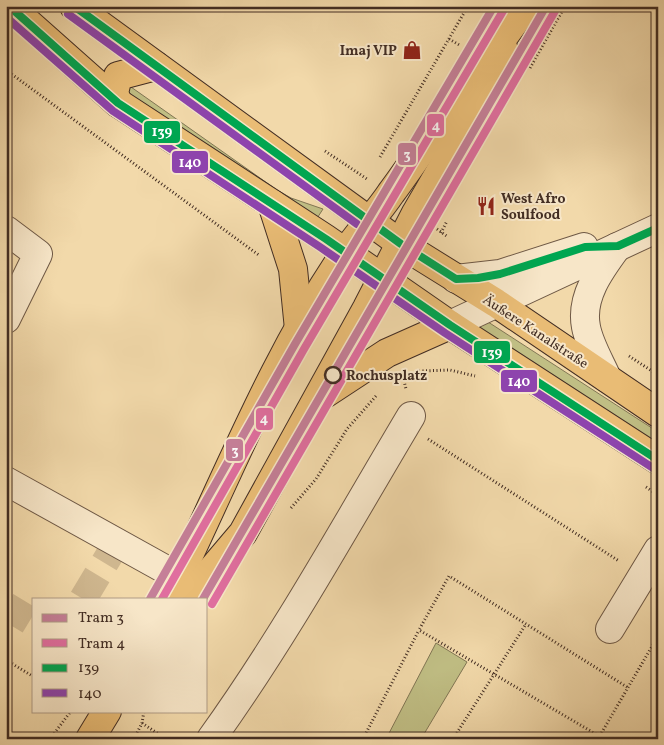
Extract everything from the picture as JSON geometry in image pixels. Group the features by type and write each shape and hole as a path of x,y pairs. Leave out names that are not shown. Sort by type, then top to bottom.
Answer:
{"main road":[{"path":"9,6 118,103 345,252 450,326 658,460"},
{"name":"Äußere Kanalstraße","path":"74,6 401,244 496,304 658,413"},
{"path":"178,591 228,470 299,329 345,252 370,221 475,73 511,30 525,6"},
{"path":"178,591 243,533 318,399 401,244 493,81 511,30"},
{"path":"118,103 114,93 118,76 156,66"},
{"path":"272,204 292,269 299,329"},
{"path":"318,399 387,354 450,326"},
{"path":"90,739 106,712"}],"street":[{"path":"450,326 658,228"},
{"path":"6,230 38,254 6,320"},
{"path":"456,279 500,274 584,247 618,246"},
{"name":"Äußere Kanalstraße","path":"607,378 586,327 587,299 597,275 618,246"},
{"path":"211,739 239,700 320,573 409,421"},
{"path":"6,481 116,544 178,591"},
{"path":"610,629 658,550"}],"path":[{"path":"376,162 468,6"},
{"path":"449,39 462,47"},
{"path":"6,70 256,254 292,269"},
{"path":"347,204 371,170"},
{"path":"458,365 473,376"},
{"path":"394,381 420,371 450,370 481,378"},
{"path":"409,421 643,575"},
{"path":"645,485 658,496"},
{"path":"363,739 449,576 627,687"},
{"path":"453,739 526,624"},
{"path":"419,630 599,738 658,636"},
{"path":"6,660 32,676"},
{"path":"50,739 70,712"},
{"path":"134,739 142,723 144,712"},
{"path":"142,723 166,739"}],"shaded area":[{"path":"126,87 131,87 277,190 291,198 323,209 314,223 127,93"},
{"path":"485,320 658,432 658,445 480,329 478,325"},
{"path":"436,643 467,662 421,739 386,739"}],"tunnel":[{"path":"84,598 116,544"},
{"path":"6,606 32,622"}],"tram line":[{"name":"3","path":"151,598 295,344 494,6"},
{"name":"3","path":"204,598 546,6"},
{"name":"4","path":"163,598 304,349 503,11"},
{"name":"4","path":"212,604 555,11"}],"transit line":[{"name":"139","path":"9,6 118,103 326,239 450,325 658,460"},
{"name":"139","path":"74,6 401,244 456,279 500,274 585,247 618,246 658,228"},
{"name":"140","path":"68,14 357,224"},
{"name":"140","path":"6,17 113,111 320,247 445,333 653,468"}],"place":[{"name":"Imaj VIP","path":"412,50"},
{"name":"West Afro Soulfood","path":"486,206"},
{"name":"Rochusplatz","path":"333,375"}]}
